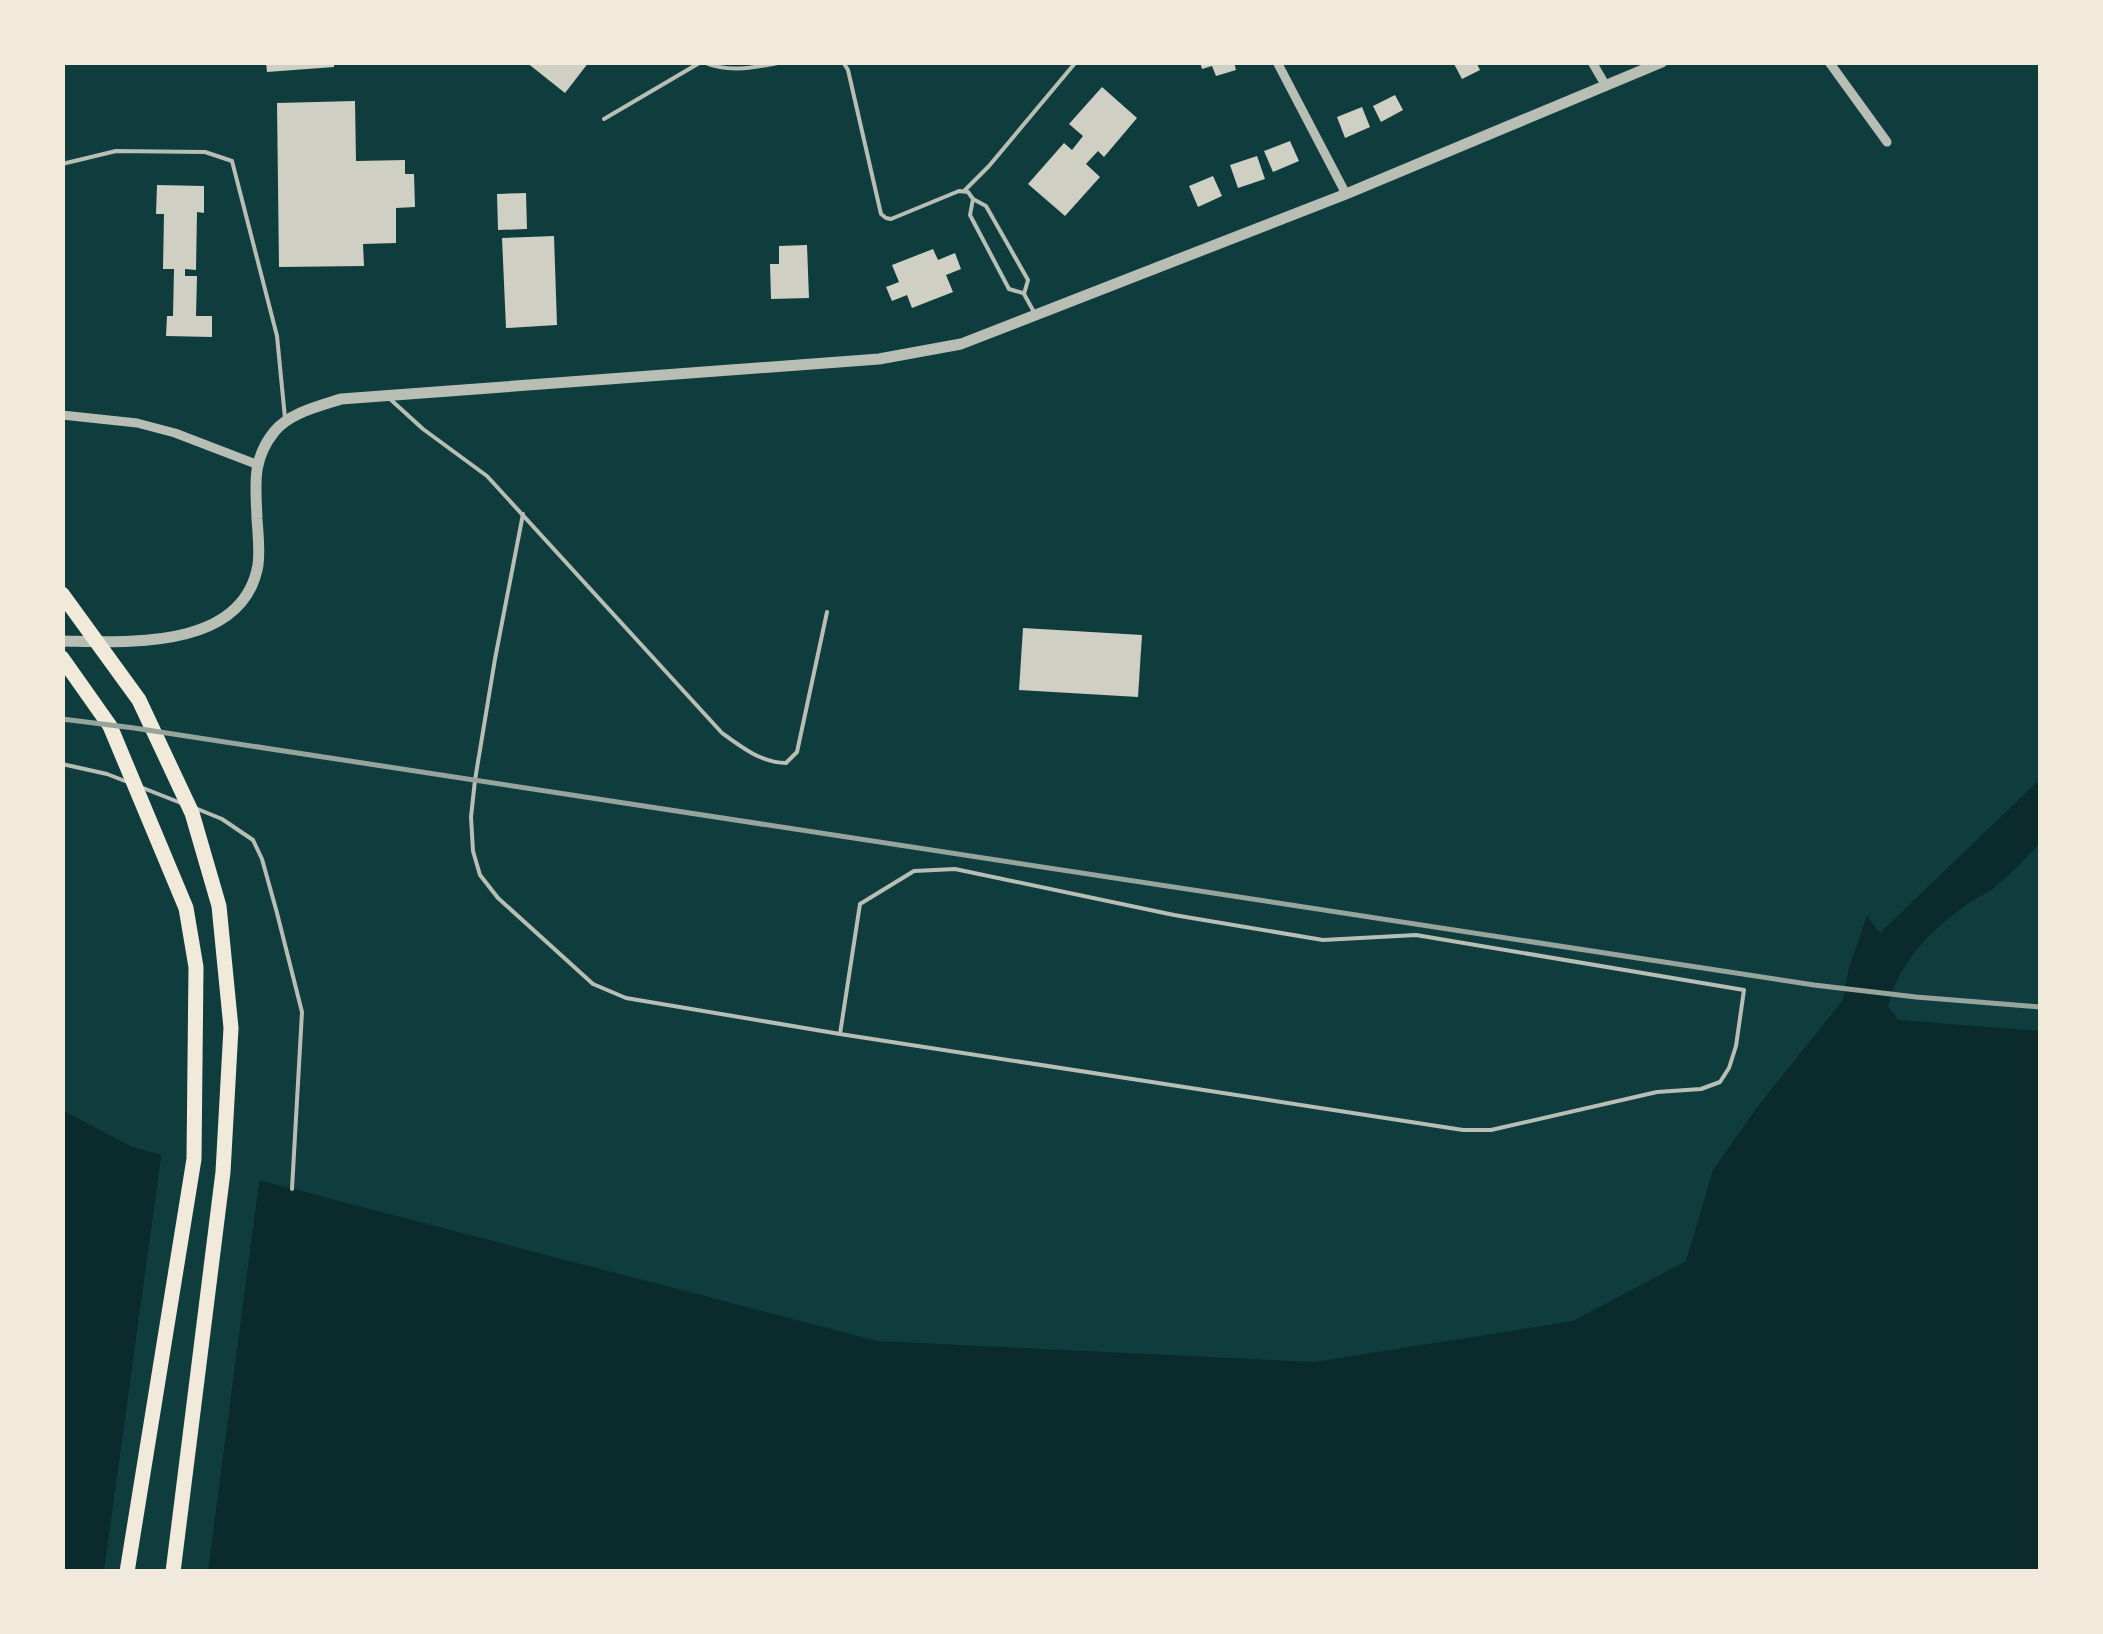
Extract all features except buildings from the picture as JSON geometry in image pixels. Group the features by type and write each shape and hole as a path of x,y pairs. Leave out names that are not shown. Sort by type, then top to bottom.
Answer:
{"highway":[{"path":"62,594 139,700 192,812 218,906 231,1028 223,1172 172,1572"},
{"path":"62,658 110,726 186,908 196,967 194,1159 128,1572"}],"street":[{"path":"1278,62 1346,194"},
{"path":"1592,62 1606,86"},
{"path":"62,641 133,643 178,636 212,626 227,615 245,595 258,567 256,464 275,430 306,409 341,399 879,359 961,344 1346,194 1662,62"},
{"path":"1829,62 1887,142"},
{"path":"62,416 136,423 256,464"}],"lane":[{"path":"604,119 702,62 734,70 784,62"},
{"path":"728,62 734,70"},
{"path":"843,62 881,214 891,219 964,190 989,166 1076,62"},
{"path":"62,164 116,151 205,152 232,161 278,336 285,423"},
{"path":"964,190 986,206 1028,280 1024,294"},
{"path":"972,199 970,215 1009,289 1024,294 1035,314"},
{"path":"386,396 487,476 722,733 744,749 774,762 786,762 797,752 827,612"},
{"path":"523,514 475,780 472,850 480,875 498,898 592,984 626,998 840,1034 1463,1130 1491,1130 1641,1095 1720,1082 1736,1046 1744,990 1416,935 1323,940 1174,915 954,869 914,871 860,904 840,1034"},
{"path":"62,764 107,774 222,819 253,840 262,858 302,1012 292,1189"}],"water":[{"path":"2040,779 2040,843 2001,882 1946,920 1921,945 1901,973 1888,1006 1898,1020 2040,1031 2040,1571 63,1571 62,1110 132,1147 877,1341 1314,1362 1573,1321 1686,1261 1713,1170 1758,1106 1843,1000 1849,967 1867,916 1880,933"}],"pier":[{"path":"162,1150 260,1175 208,1571 104,1571"}],"railway":[{"path":"62,719 1814,985 2040,1007"}]}
